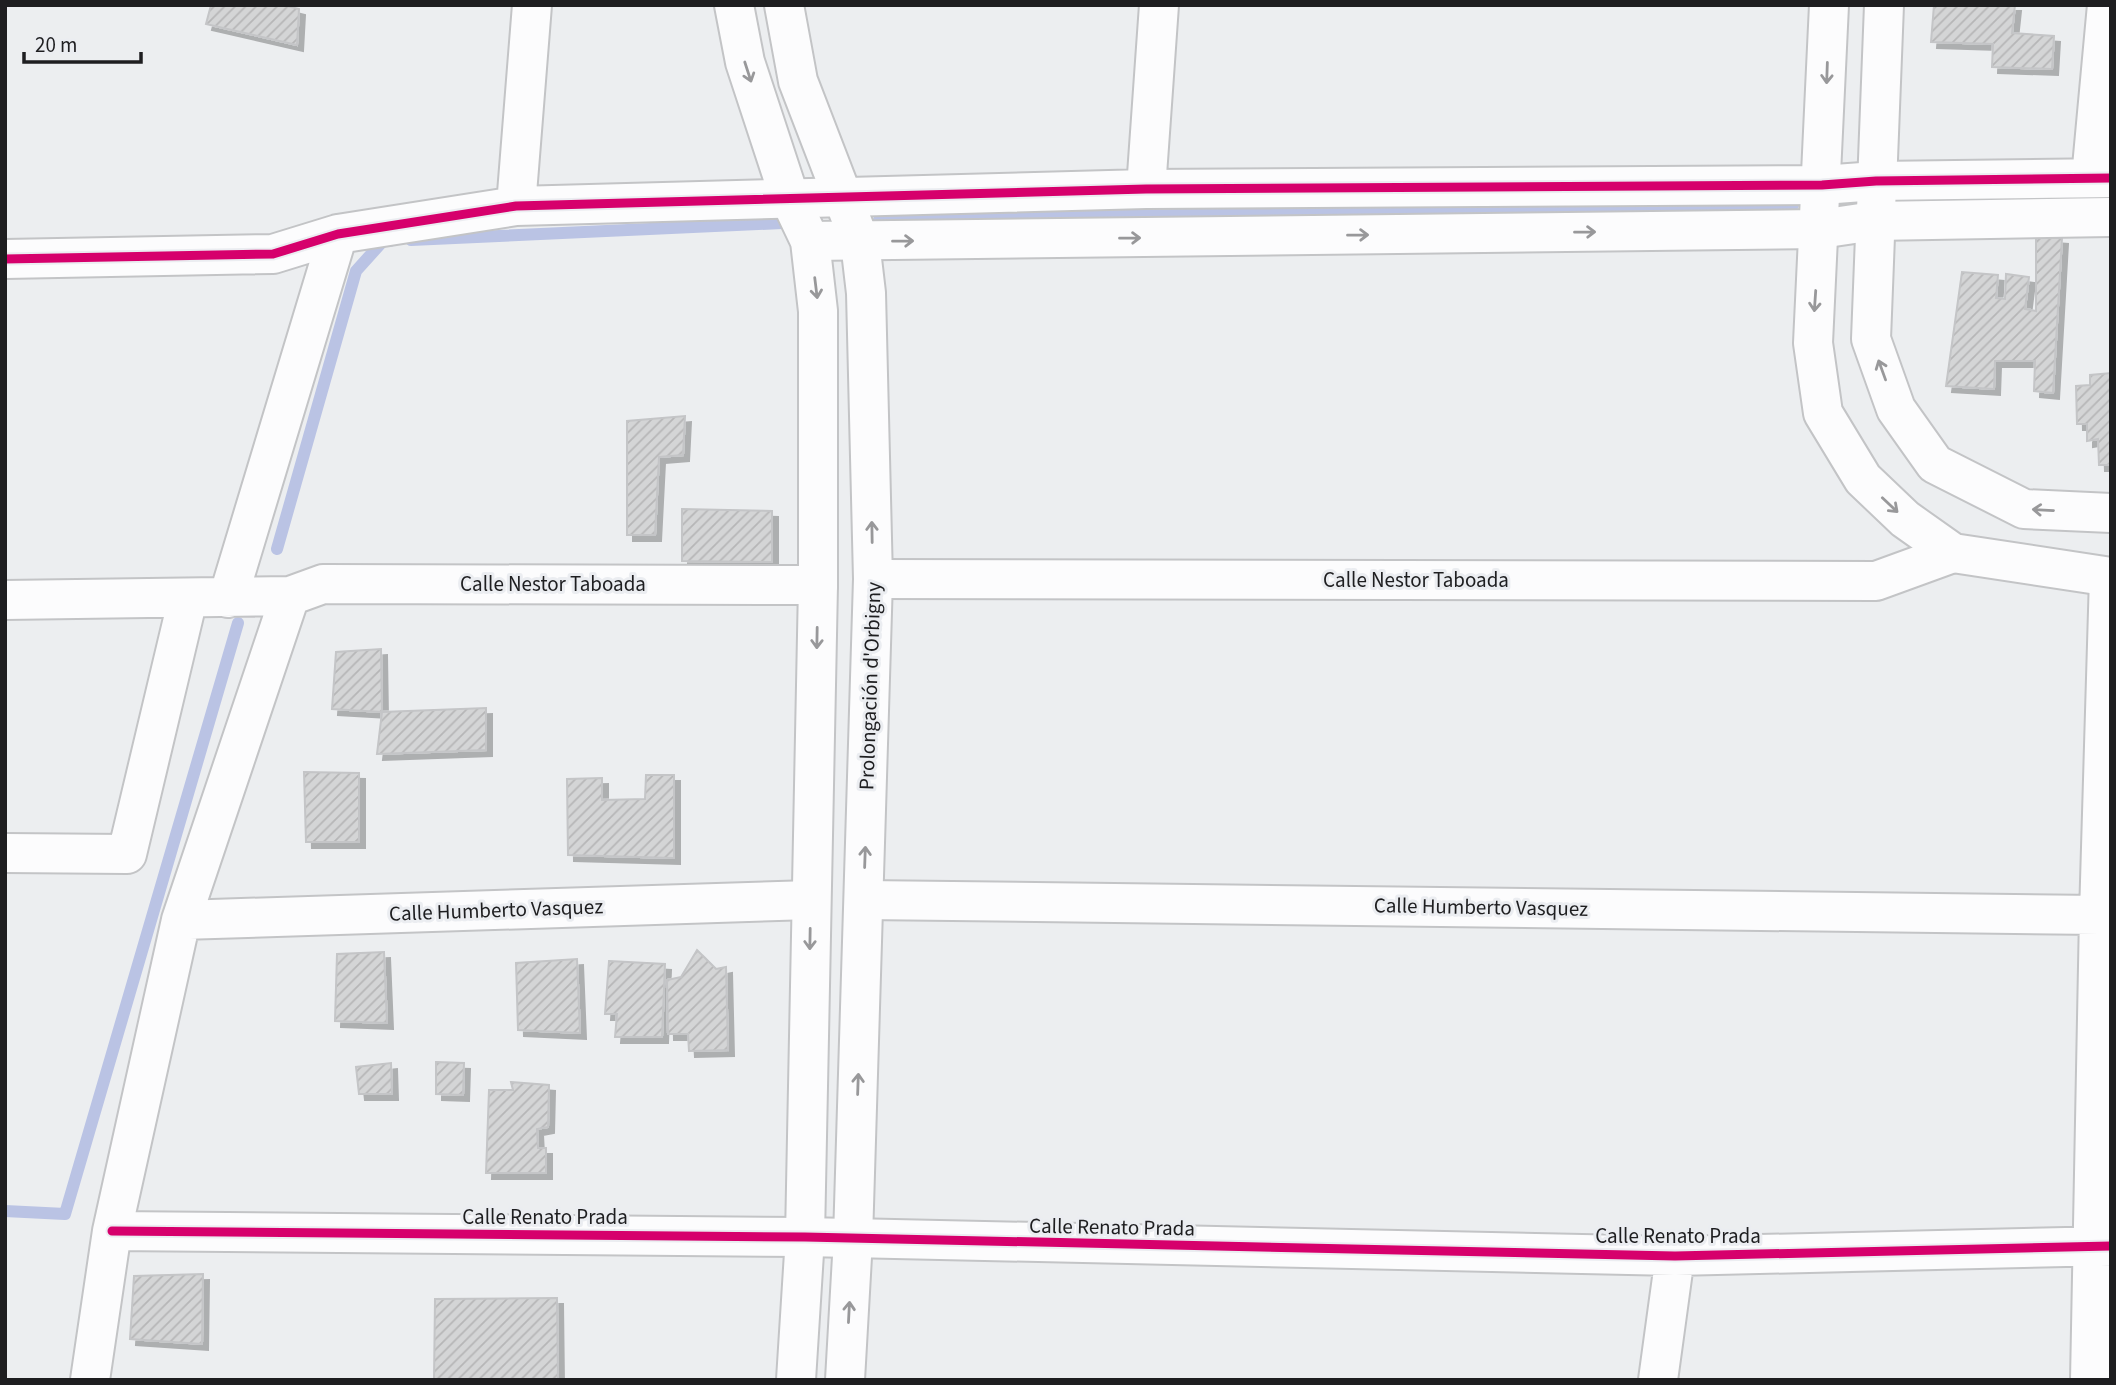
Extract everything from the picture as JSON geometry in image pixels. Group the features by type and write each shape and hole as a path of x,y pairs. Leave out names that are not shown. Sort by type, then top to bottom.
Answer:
{"street":[{"path":"516,206 532,5"},
{"path":"734,5 745,62 790,199 810,242 818,312 818,584 805,1237 796,1380"},
{"name":"Prolongación d'Orbigny","path":"783,5 798,81 860,242 866,293 873,579 853,1240 845,1380"},
{"path":"1146,189 1159,5"},
{"path":"1829,5 1820,229 1812,343 1824,413 1863,479 1905,519 1953,553 2110,577 2099,915 2102,1246 2090,1380"},
{"path":"1884,5 1875,181 1871,340 1896,410 1935,464 2024,509 2111,513"},
{"path":"5,259 273,254 338,234 516,206 1146,189 1822,185 1875,181 2101,178 2107,5"},
{"path":"810,242 1820,229 1874,220 2111,217"},
{"path":"228,598 338,234"},
{"name":"Calle Nestor Taboada","path":"873,579 1876,580 1953,553"},
{"name":"Calle Nestor Taboada","path":"5,600 290,596 323,584 818,584"},
{"path":"90,1380 112,1231 181,920 290,596"},
{"path":"5,853 127,854 188,598"},
{"name":"Calle Humberto Vasquez","path":"181,920 811,900"},
{"name":"Calle Humberto Vasquez","path":"864,900 2099,915"},
{"name":"Calle Renato Prada","path":"112,1231 805,1237 1675,1256 2102,1246"},
{"path":"1658,1380 1675,1256"}],"building":[{"path":"211,5 283,5 299,9 297,45 206,24"},
{"path":"1934,5 2015,5 2012,33 2054,36 2052,69 1992,67 1993,44 1931,42"},
{"path":"2036,236 2062,238 2053,393 2034,391 2035,361 1995,361 1994,389 1946,386 1962,272 1998,275 1996,298 2005,299 2006,274 2029,277 2025,309 2036,311"},
{"path":"2111,373 2111,465 2099,465 2098,439 2087,441 2087,424 2077,424 2076,386 2090,385 2090,375"},
{"path":"685,416 683,455 659,457 655,535 627,535 627,421"},
{"path":"682,509 772,511 772,562 682,561"},
{"path":"381,649 382,712 332,709 336,652"},
{"path":"486,708 486,750 377,754 382,712"},
{"path":"304,772 359,773 359,842 306,842"},
{"path":"646,775 674,775 674,858 568,855 567,779 602,778 602,800 645,799"},
{"path":"697,950 716,969 726,967 728,1050 689,1051 688,1034 668,1034 667,980 681,977"},
{"path":"384,952 387,1023 335,1021 337,954"},
{"path":"577,959 580,1033 518,1030 516,963"},
{"path":"609,961 665,964 662,1037 615,1037 617,1014 605,1014"},
{"path":"436,1062 464,1063 463,1095 436,1094"},
{"path":"391,1063 392,1094 359,1094 356,1067"},
{"path":"511,1082 549,1085 548,1127 537,1129 538,1148 546,1148 546,1173 486,1173 489,1090 513,1090"},
{"path":"203,1274 202,1344 130,1339 134,1276"},
{"path":"557,1298 558,1380 434,1380 435,1299"}],"waterway":[{"path":"879,220 1793,205"},
{"path":"411,240 782,223"},
{"path":"277,549 356,271 383,241 390,241"},
{"path":"5,1211 65,1214 238,623"}],"cycle path":[{"path":"5,259 273,254 338,234 516,206 1146,189 1822,185 1876,181 2111,178"},
{"path":"112,1231 805,1237 1675,1256 2111,1246"}]}
